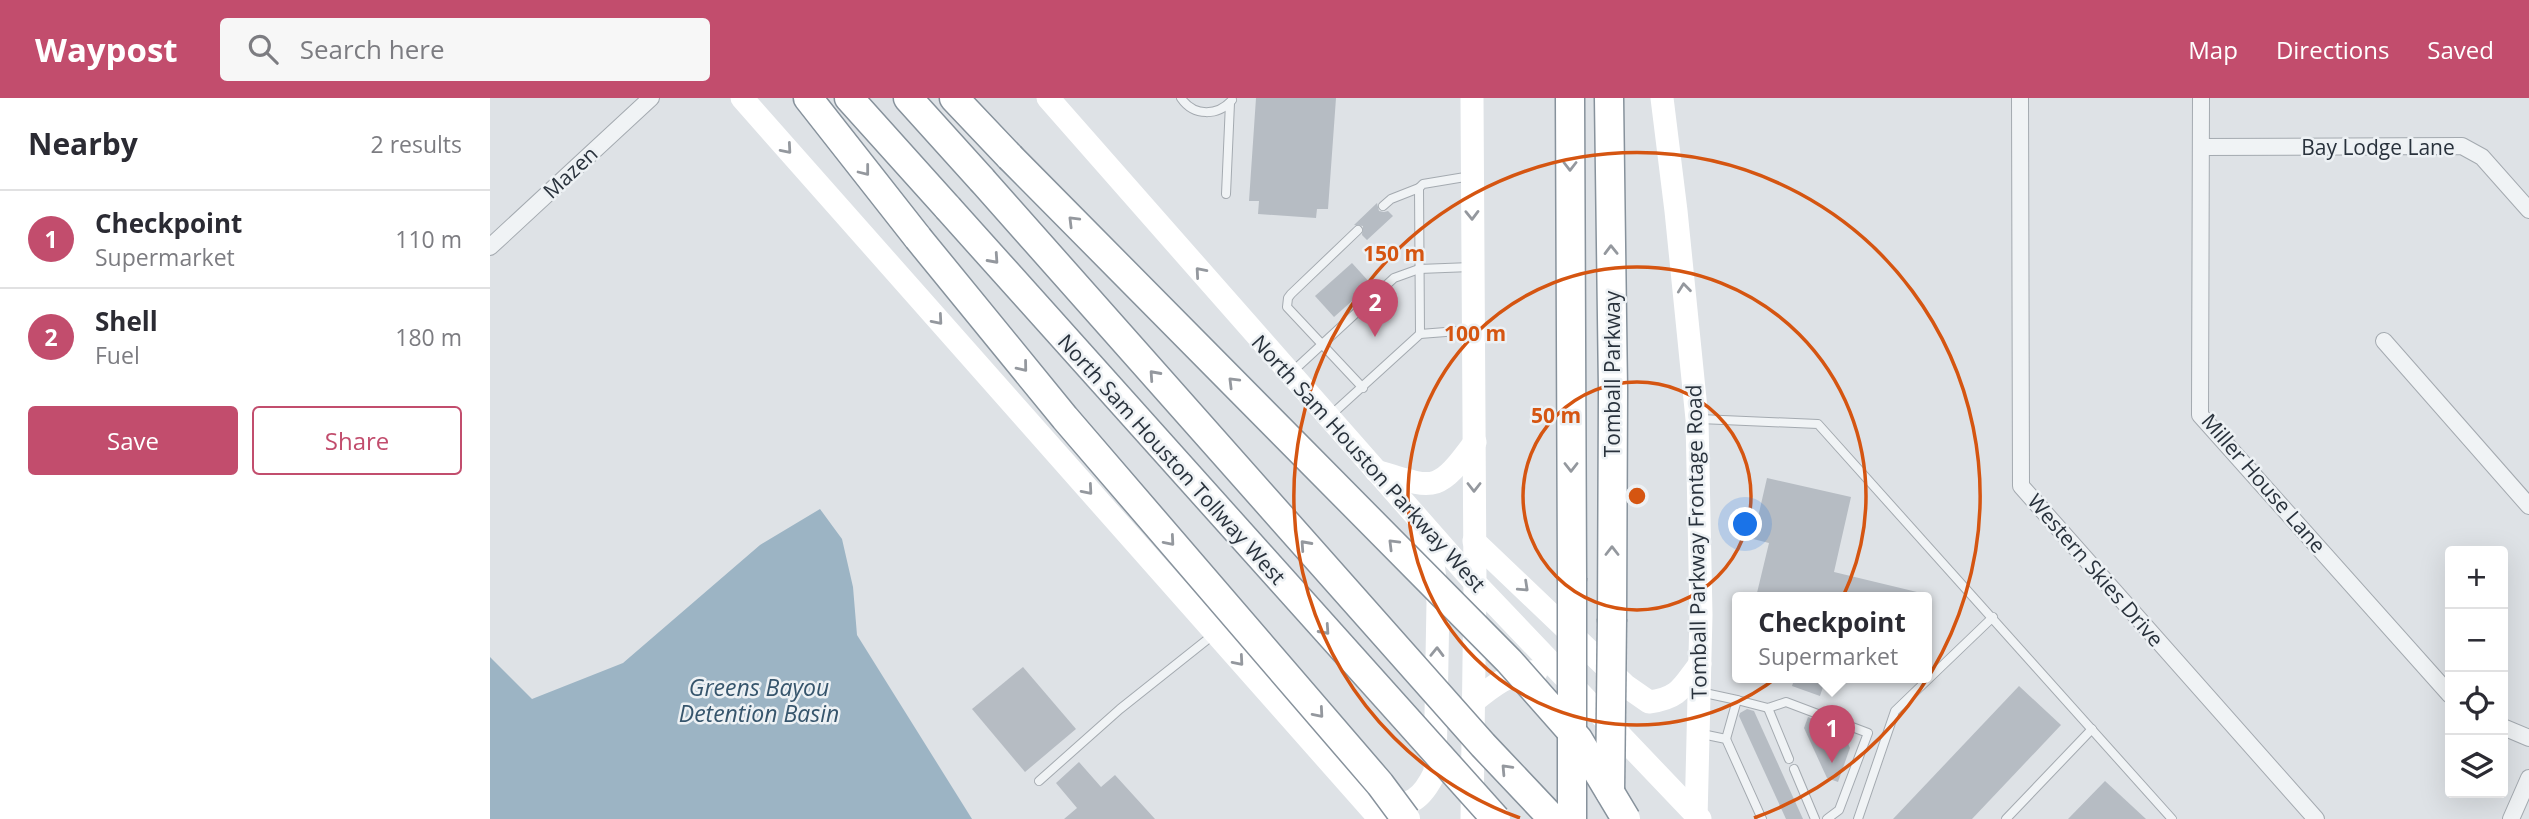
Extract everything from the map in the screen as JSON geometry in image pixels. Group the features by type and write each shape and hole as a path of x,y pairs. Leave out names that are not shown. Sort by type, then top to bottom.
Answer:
{"highway":[{"path":"808,98 1065,418 1371,774 1406,819"},
{"name":"North Sam Houston Tollway West","path":"849,98 1496,819"},
{"name":"North Sam Houston Tollway West","path":"908,98 1473,735 1553,819"},
{"path":"954,98 1508,661 1578,739 1626,819"},
{"name":"Tomball Parkway","path":"1570,98 1572,819"},
{"name":"Tomball Parkway","path":"1609,98 1613,390 1610,819"}],"main road":[{"path":"742,98 1380,819"},
{"name":"North Sam Houston Parkway West","path":"1048,98 1475,583 1698,818"},
{"path":"1472,98 1475,442 1472,819"},
{"name":"Tomball Parkway Frontage Road","path":"1661,98 1676,211 1697,419 1701,615 1698,818"},
{"path":"1373,470 1411,482 1431,484 1442,481 1453,472 1475,442"},
{"path":"1358,796 1381,806 1402,806 1425,792 1435,772 1438,602 1433,564 1418,519"},
{"path":"1474,541 1626,686 1649,702 1667,699 1681,689 1700,664"},
{"path":"1472,703 1492,687 1528,671 1566,679"}],"street":[{"name":"Mazen","path":"490,247 651,98"},
{"name":"Western Skies Drive","path":"2020,98 2021,486 2316,819"},
{"name":"Miller House Lane","path":"2201,98 2200,415 2445,689"},
{"name":"Bay Lodge Lane","path":"2201,147 2462,146 2482,157 2529,210"},
{"path":"2384,341 2529,506"},
{"path":"2508,729 2529,738"},
{"path":"2511,819 2529,778"}],"lane":[{"path":"1181,98 1193,109 1203,112 1213,112 1232,100"},
{"path":"1226,194 1232,100"},
{"path":"1383,206 1391,198 1423,184 1471,176"},
{"path":"1419,188 1420,334"},
{"path":"1358,230 1288,298 1287,307 1363,387"},
{"path":"1289,374 1394,278 1419,269 1473,267"},
{"path":"1328,418 1420,334 1474,330"},
{"path":"1697,419 1818,424 2172,819"},
{"path":"1932,676 1993,617"},
{"path":"1039,781 1120,709 1215,633"},
{"path":"1858,819 1895,711 1924,683"},
{"path":"1700,692 1768,708 1786,702 1868,733 1839,810 1827,819"},
{"path":"1737,700 1726,739 1762,819"},
{"path":"1768,708 1789,759"},
{"path":"2006,819 2092,729"},
{"path":"1699,734 1726,739"},
{"path":"1794,769 1815,819"}],"water":[{"name":"Greens Bayou Detention Basin","path":"820,509 842,539 853,587 857,635 972,819 490,819 490,657 532,699 623,663 760,545"}],"building":[{"path":"1256,98 1336,98 1328,209 1317,209 1316,218 1258,214 1259,201 1249,201"},
{"path":"1377,203 1379,211 1388,211 1393,216 1367,240 1362,235 1363,226 1354,225"},
{"path":"1352,263 1371,284 1334,317 1315,296"},
{"path":"1767,478 1851,497 1834,572 1917,592 1757,592 1769,543 1753,539"},
{"path":"1023,667 1076,729 1025,772 972,709"},
{"path":"1793,683 1824,684 1820,696 1792,686"},
{"path":"2019,686 2061,725 1972,819 1893,819"},
{"path":"1747,709 1754,711 1803,819 1786,819 1739,716"},
{"path":"1808,717 1842,730 1850,748 1838,782 1827,778 1804,728"},
{"path":"1079,762 1101,787 1115,775 1155,819 1064,819 1077,808 1056,783"},
{"path":"2105,781 2146,819 2068,819"}],"place":[{"name":"Shell","path":"1375,337"},
{"name":"Checkpoint","path":"1832,763"}]}
